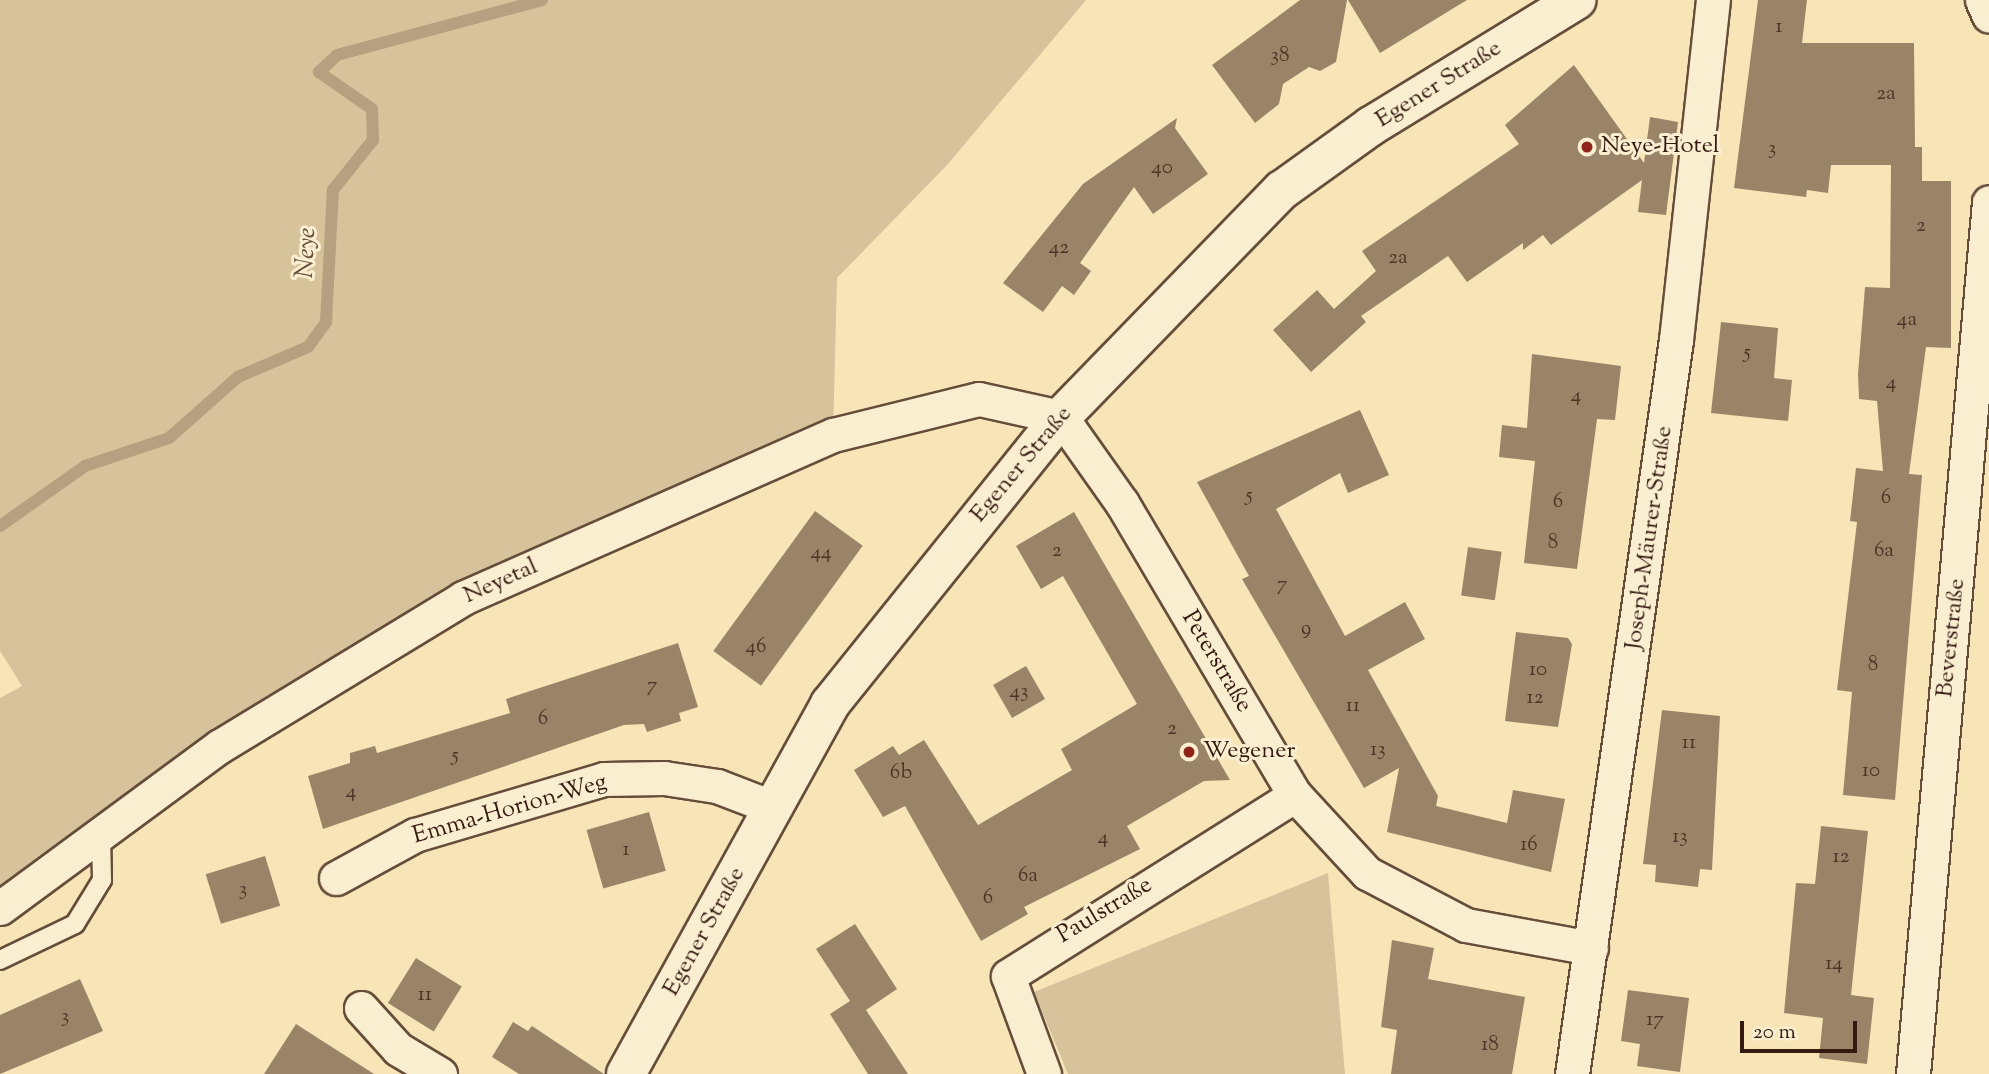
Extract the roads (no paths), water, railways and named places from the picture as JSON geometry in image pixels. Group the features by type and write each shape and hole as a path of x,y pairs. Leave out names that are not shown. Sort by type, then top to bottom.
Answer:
{"street":[{"name":"Egener Straße","path":"626,1074 830,704 1061,417 1282,190 1371,126 1577,0"},
{"name":"Joseph-Mäurer-Straße","path":"1572,1074 1679,314 1713,0"},
{"path":"1982,0 1989,16"},
{"name":"Beverstraße","path":"1913,1074 1989,202"},
{"name":"Neyetal","path":"0,908 220,746 463,598 832,435 979,399 1061,417"},
{"name":"Peterstraße","path":"1061,417 1122,503 1295,795 1367,873 1454,918 1591,948"},
{"name":"Emma-Horion-Weg","path":"335,878 415,835 604,779 664,778 717,786 774,808"},
{"name":"Paulstraße","path":"1044,1074 1008,976 1295,795"},
{"path":"360,1008 398,1049 440,1074"}],"lane":[{"path":"0,960 75,924 102,880 101,836"}],"waterway":[{"name":"Neye","path":"0,526 85,466 169,438 238,377 308,347 326,322 333,190 373,140 372,109 319,72 337,55 542,0"}],"place":[{"name":"Neye-Hotel","path":"1587,147"},
{"name":"Wegener","path":"1189,752"}]}
